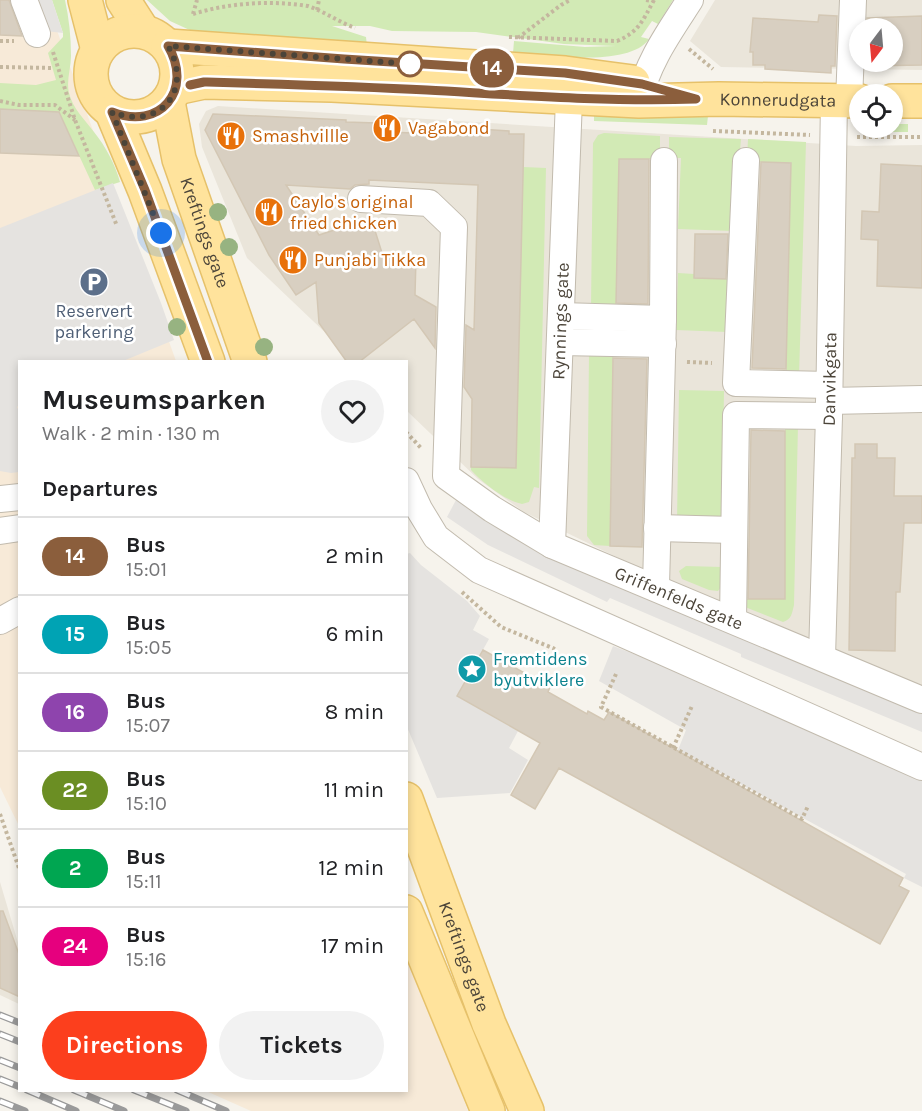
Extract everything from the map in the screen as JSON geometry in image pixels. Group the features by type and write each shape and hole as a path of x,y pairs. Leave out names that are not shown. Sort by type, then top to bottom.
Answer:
{"main road":[{"path":"85,0 98,50"},
{"path":"123,0 175,59 178,73 172,95 156,112 141,117 125,117 112,112 101,103 94,91 91,77 92,63 98,50 106,40 130,30 155,38"},
{"name":"Konnerudgata","path":"155,38 219,51 565,73 641,92 696,99 848,101"},
{"name":"Konnerudgata","path":"172,95 204,82 332,85 569,99 641,92"},
{"name":"Kreftings gate","path":"172,95 179,159 249,360"},
{"path":"903,101 922,101"},
{"path":"112,112 145,190 207,360"},
{"name":"Kreftings gate","path":"408,804 489,1023 527,1111"},
{"name":"Kreftings gate","path":"408,917 488,1111"}],"street":[{"path":"24,0 42,40"},
{"path":"641,92 667,37 690,0"},
{"name":"Danvikgata","path":"822,657 829,400 853,0"},
{"name":"Rynnings gate","path":"552,545 569,99"},
{"path":"656,586 663,342 664,161"},
{"path":"733,620 737,373 746,161"},
{"name":"Griffenfelds gate","path":"361,199 429,203 454,227 446,476 492,509 552,545 656,586 922,700"},
{"path":"561,316 663,342"},
{"path":"560,342 663,342"},
{"path":"737,373 829,400"},
{"path":"736,415 829,400 922,399"},
{"path":"408,485 436,537 479,570 922,766"},
{"path":"0,499 18,497"},
{"path":"0,531 18,528"},
{"path":"657,528 734,531"},
{"path":"0,621 18,611"}],"path":[{"path":"197,0 193,14 223,4 251,0 291,2 317,10 361,30"},
{"path":"317,10 319,0"},
{"path":"518,38 561,4 570,0"},
{"path":"506,37 617,41 629,36 640,27 654,1 646,0"},
{"path":"42,40 54,52 75,120 117,226"},
{"path":"684,45 720,75"},
{"path":"0,67 52,68"},
{"path":"0,101 19,105 55,105 75,120"},
{"path":"706,131 717,131"},
{"path":"663,342 737,373"},
{"path":"457,587 501,627 555,649"},
{"path":"616,674 601,707 802,819 808,806"},
{"path":"673,748 692,706"},
{"path":"0,814 18,865"}],"shaded area":[{"path":"0,0 46,0 176,360 18,360 18,824 0,787"},
{"path":"24,0 52,0 63,33 36,30"},
{"path":"715,0 922,0 922,70 903,70 903,18 849,18 849,69 721,67 690,41"},
{"path":"218,106 856,146 922,145 922,700 822,657 524,512 478,479 408,412 408,360 354,360 247,258 202,147 199,124 206,111"},
{"path":"113,183 174,340 125,360 18,360 18,472 11,473 0,471 0,228"},
{"path":"456,500 498,526 922,712 922,732 741,657 741,654 610,598 607,602 488,545 447,517"},
{"path":"408,554 467,601 480,616 473,630 489,639 457,696 518,731 509,748 528,760 510,793 437,798 408,729"},
{"path":"613,646 785,712 922,773 922,887 904,878 906,874 678,750 686,730 599,681"},
{"path":"0,882 18,943 18,1004 0,995"},
{"path":"408,953 468,1111 251,1111 208,1092 408,1092"}],"green space":[{"path":"52,0 65,0 71,42 68,84 71,99 106,150 120,182 95,190 59,112 0,109 0,83 36,85 56,80 48,53 63,37 63,33"},
{"path":"147,0 673,0 658,24 652,21 641,37 649,39 639,48 624,54 586,58 513,53 514,41 585,47 616,46 564,44 476,32 392,31 370,26 332,26 366,37 367,46 194,32 170,21"},
{"path":"594,112 708,116 707,125 594,121"},
{"path":"903,124 908,124 908,132 903,132"},
{"path":"604,133 660,136 660,159 619,159 616,308 591,307 593,143 598,135"},
{"path":"669,137 741,139 733,231 678,229 681,158 669,158"},
{"path":"748,139 806,142 799,377 786,376 791,163 753,162 747,159"},
{"path":"523,167 546,168 539,488 534,487 529,502 522,504 494,490 471,470 471,467 515,468"},
{"path":"678,273 694,274 694,278 729,279 727,332 676,330"},
{"path":"589,355 613,356 610,546 594,545 587,536"},
{"path":"679,390 724,391 722,522 677,522"},
{"path":"785,425 798,425 794,605 790,617 783,622 745,607 746,599 785,599"},
{"path":"686,566 722,567 721,587 718,591 709,590 682,579 679,571"}],"building":[{"path":"0,0 9,0 22,36 0,35"},
{"path":"819,15 837,16 835,66 831,66 831,73 765,69 765,65 753,65 753,52 750,52 753,18 818,22"},
{"path":"922,16 922,65 903,65 903,18 867,18"},
{"path":"0,109 59,112 79,156 0,153"},
{"path":"213,114 376,123 375,127 390,128 390,132 479,136 479,129 524,134 516,468 471,467 472,399 464,387 466,325 474,330 478,185 369,180 369,184 355,185 350,189 286,185 319,235 371,218 383,256 416,258 415,295 436,307 435,348 414,319 362,360 346,360 319,323 316,282 296,295 269,255 205,130"},
{"path":"619,159 649,159 648,304 616,303"},
{"path":"761,162 791,163 786,369 752,368"},
{"path":"881,164 922,166 922,288 877,286 878,240 861,239 862,211 879,212"},
{"path":"695,234 728,234 726,279 694,278"},
{"path":"613,358 647,359 642,547 610,546"},
{"path":"751,430 785,431 785,599 748,599"},
{"path":"855,444 877,444 877,458 895,458 894,496 922,496 922,523 904,523 900,592 896,592 895,651 849,650 852,458 855,458"},
{"path":"483,650 550,687 548,692 587,714 588,711 604,720 609,712 903,878 899,886 909,891 880,944 559,768 535,809 511,795 540,743 457,696"},
{"path":"0,911 3,911 18,952 18,996 0,988"}],"railway":[{"path":"0,1015 18,1022"},
{"path":"0,1034 18,1041"},
{"path":"0,1060 18,1067"},
{"path":"0,1079 18,1086"},
{"path":"32,1092 76,1111"},
{"path":"79,1092 124,1111"},
{"path":"139,1092 186,1111"},
{"path":"182,1092 226,1111"},
{"path":"0,1101 25,1111"}],"bus line":[{"name":"14","path":"190,85 204,82 332,85 569,99 639,101 696,99 642,84 565,73 168,46 175,59 178,73 176,88 168,102 156,112 141,117 125,117 112,112 145,190 207,360"}],"place":[{"name":"Vagabond","path":"387,128"},
{"name":"Smashvillle","path":"231,136"},
{"name":"Caylo's original fried chicken","path":"269,212"},
{"name":"Punjabi Tikka","path":"293,260"},
{"name":"Reservert parkering","path":"94,282"},
{"name":"Fremtidens byutviklere","path":"472,669"}],"route":[{"path":"161,233 112,112 125,117 141,117 156,112 168,102 176,88 178,73 175,59 168,46 412,64 410,64"}]}
